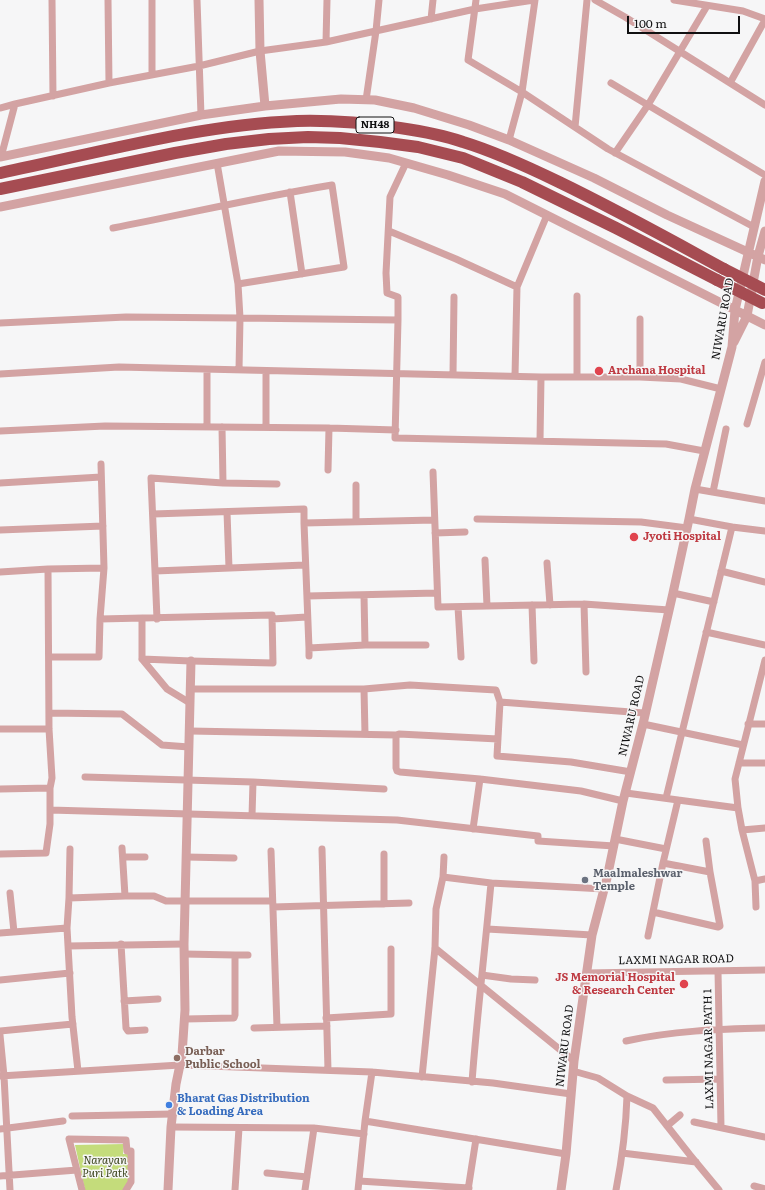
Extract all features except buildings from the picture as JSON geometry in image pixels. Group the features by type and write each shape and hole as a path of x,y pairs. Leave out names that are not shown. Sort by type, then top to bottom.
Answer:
{"highway":[{"name":"NH48","path":"0,173 170,137 268,123 330,121 376,125 424,132 463,142 508,158 617,211 765,290"},
{"name":"NH48","path":"0,188 175,153 269,139 308,137 340,138 418,147 463,158 514,179 616,228 764,304"}],"street":[{"path":"52,0 53,96"},
{"path":"108,0 109,83"},
{"path":"152,0 152,75"},
{"path":"197,0 201,115"},
{"path":"259,0 260,51 265,106"},
{"path":"326,42 327,0"},
{"path":"366,100 379,0"},
{"path":"431,19 433,0"},
{"path":"476,0 468,60 522,92 615,153 754,227"},
{"path":"0,108 109,83 199,66 260,51 326,42 475,10 535,0 522,92 509,140"},
{"path":"575,127 587,0"},
{"path":"595,0 765,105"},
{"path":"674,0 743,11 765,19 730,83"},
{"path":"615,153 648,105 707,6"},
{"path":"611,82 765,175"},
{"path":"15,104 1,157 201,115 265,106 341,99 375,100 414,108 469,125 509,140 594,178 667,215 762,258"},
{"path":"0,208 279,151 345,152 389,158 448,175 505,194 765,326"},
{"path":"217,163 238,284 240,318 239,370"},
{"path":"406,163 390,197 386,273 387,293 398,297 395,438 666,444 704,451"},
{"name":"NIWARU ROAD","path":"560,1190 566,1154 574,1060 592,935 643,724 644,713 673,593 704,451 732,347 735,310 765,181"},
{"path":"113,228 290,192 332,185 344,267 238,284"},
{"path":"290,192 302,274"},
{"path":"515,376 517,287 547,215"},
{"path":"389,231 456,259 517,287"},
{"path":"732,347 747,316 762,258 765,231"},
{"path":"577,296 577,377"},
{"path":"453,375 454,297"},
{"path":"0,323 126,317 398,320"},
{"path":"640,319 640,377"},
{"path":"747,424 765,362"},
{"path":"0,374 119,367 540,377 640,377 681,378 721,389"},
{"path":"207,370 207,427"},
{"path":"266,371 266,427"},
{"path":"540,377 540,441"},
{"path":"0,431 105,426 266,427 396,430"},
{"path":"222,427 223,483"},
{"path":"328,470 329,428"},
{"path":"713,492 726,429"},
{"path":"49,657 99,657 104,568 101,464"},
{"path":"433,472 438,607 584,604 669,610"},
{"path":"0,483 101,477"},
{"path":"157,618 151,478 223,483 277,484"},
{"path":"356,485 356,522"},
{"path":"695,489 765,499"},
{"path":"153,514 304,509 309,656"},
{"path":"227,512 229,568"},
{"path":"477,519 641,522 732,527 765,531"},
{"path":"304,523 434,520"},
{"path":"0,530 103,526"},
{"path":"666,798 681,731 732,527"},
{"path":"435,533 465,532"},
{"path":"485,560 487,606"},
{"path":"547,562 550,604"},
{"path":"155,571 306,565"},
{"path":"0,572 104,568"},
{"path":"0,854 46,853 50,824 50,788 52,778 49,729 48,569"},
{"path":"721,572 765,582"},
{"path":"307,596 437,593"},
{"path":"673,593 714,602"},
{"path":"364,595 365,645"},
{"path":"584,604 586,672"},
{"path":"532,605 534,661"},
{"path":"458,607 461,657"},
{"path":"100,619 272,616 273,663 142,659"},
{"path":"272,619 307,617"},
{"path":"142,619 142,659 168,689 190,703"},
{"path":"706,632 765,645"},
{"path":"309,648 365,645 426,645"},
{"path":"756,908 754,881 742,830 735,779 765,660"},
{"path":"168,1190 171,1127 176,1084 182,1055 185,1019 184,944 190,689 192,661"},
{"path":"190,689 364,689 410,685 496,690 500,702 497,756 571,762 631,772"},
{"path":"364,689 365,734"},
{"path":"500,702 644,713"},
{"path":"49,713 122,714 162,745 189,747"},
{"path":"643,724 743,745"},
{"path":"748,724 765,724"},
{"path":"0,729 49,729"},
{"path":"190,731 399,734 498,739"},
{"path":"396,735 397,772 480,779 625,797 666,798 738,808"},
{"path":"739,763 765,763"},
{"path":"85,777 253,782 384,789"},
{"path":"473,829 480,779"},
{"path":"252,816 253,782"},
{"path":"0,789 50,788"},
{"path":"648,936 678,800"},
{"path":"50,810 397,820 538,836 538,841 615,842 666,849"},
{"path":"742,830 765,828"},
{"path":"653,912 718,927 720,926 706,841"},
{"path":"122,848 125,896"},
{"path":"70,849 67,928 73,1024 78,1071"},
{"path":"322,849 328,1070"},
{"path":"271,851 277,1027"},
{"path":"384,854 384,904"},
{"path":"122,857 145,857"},
{"path":"186,857 234,858"},
{"path":"422,1077 435,948 436,909 443,877 444,857"},
{"path":"663,864 710,872"},
{"path":"443,877 491,883 604,888"},
{"path":"754,881 765,879"},
{"path":"472,1082 491,883"},
{"path":"10,893 14,932"},
{"path":"69,898 154,896 166,901 324,906 409,903"},
{"path":"0,933 67,928"},
{"path":"487,929 592,935"},
{"path":"121,944 126,1030 144,1030"},
{"path":"68,946 184,944"},
{"path":"435,948 574,1060"},
{"path":"326,1018 391,1014 392,949"},
{"path":"184,954 248,955"},
{"path":"185,1019 234,1018 234,955"},
{"name":"LAXMI NAGAR ROAD","path":"586,973 765,970"},
{"name":"LAXMI NAGAR PATH 1","path":"718,971 720,1127"},
{"path":"0,980 70,972"},
{"path":"482,975 511,979 535,980"},
{"path":"124,1002 158,999"},
{"path":"0,1031 73,1024"},
{"path":"254,1028 327,1026"},
{"path":"626,1041 652,1035 719,1029 765,1028"},
{"path":"0,1035 3,1129 10,1190"},
{"path":"2,1076 180,1065 372,1072 571,1094"},
{"path":"573,1071 598,1078 627,1096 653,1108 719,1190"},
{"path":"358,1190 372,1072"},
{"path":"666,1080 720,1079"},
{"path":"616,1190 622,1152 627,1096"},
{"path":"72,1116 173,1114"},
{"path":"667,1126 680,1114"},
{"path":"3,1129 63,1121"},
{"path":"365,1121 566,1154"},
{"path":"694,1122 765,1137"},
{"path":"171,1127 314,1128 364,1134"},
{"path":"235,1190 239,1128"},
{"path":"305,1190 314,1128"},
{"path":"82,1190 69,1139 126,1140 127,1151 131,1151 131,1182 126,1190"},
{"path":"359,1182 468,1189 476,1139"},
{"path":"622,1152 696,1162"},
{"path":"0,1176 77,1170"},
{"path":"267,1173 307,1177"},
{"path":"754,1186 765,1189"}],"green space":[{"name":"Narayan Puri Patk","path":"124,1144 123,1154 130,1154 128,1182 123,1190 85,1190 75,1145"}],"place":[{"name":"Archana Hospital","path":"599,371"},
{"name":"Jyoti Hospital","path":"634,537"},
{"name":"Maalmaleshwar Temple","path":"585,880"},
{"name":"JS Memorial Hospital & Research Center","path":"684,984"},
{"name":"Darbar Public School","path":"177,1058"},
{"name":"Bharat Gas Distribution & Loading Area","path":"169,1105"}]}
